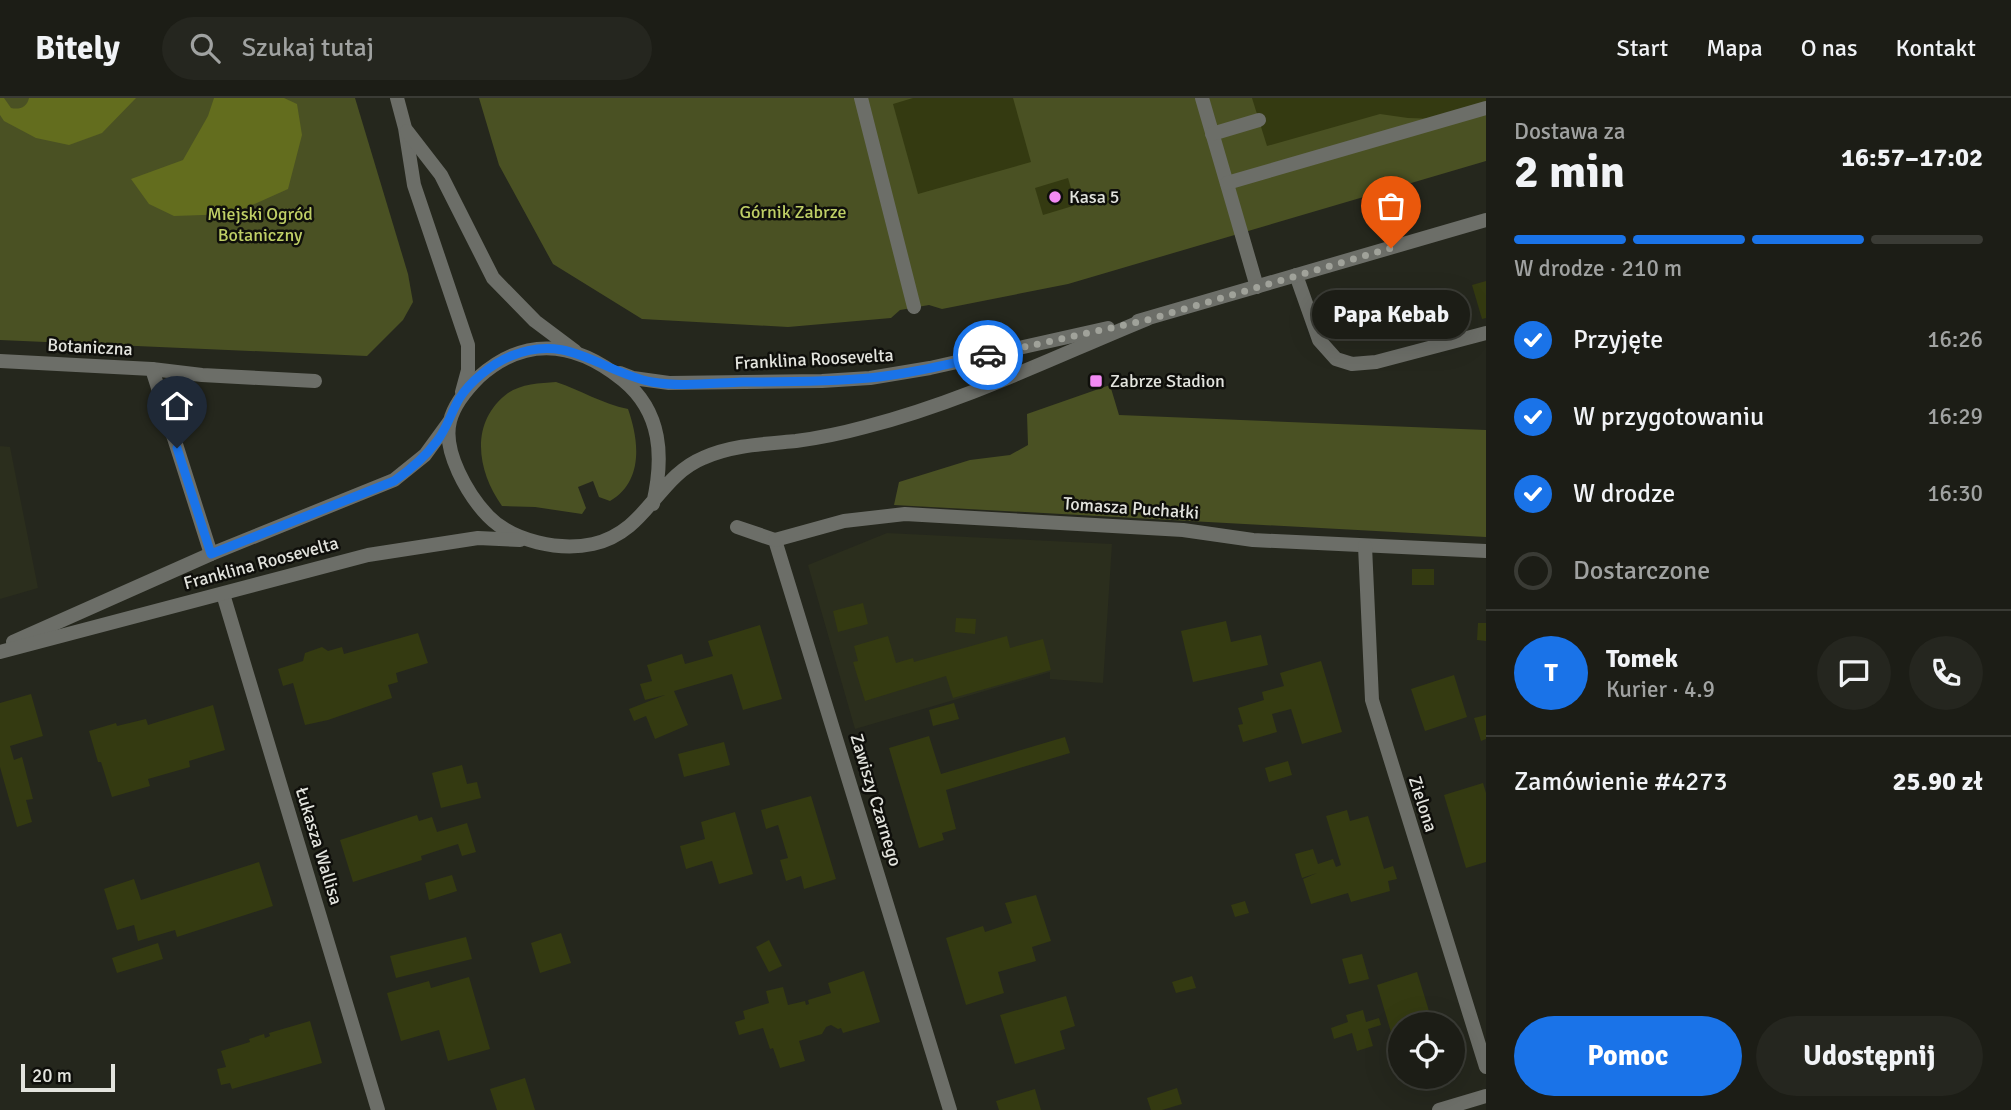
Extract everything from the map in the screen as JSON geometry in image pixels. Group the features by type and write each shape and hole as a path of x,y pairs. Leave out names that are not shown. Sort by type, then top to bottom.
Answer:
{"street":[{"path":"397,98 414,185 468,345 468,370 449,422 450,445 466,487 478,506 492,520 510,531 536,541 573,547 614,537 627,529 653,503 660,455 656,428 648,409 635,390 607,367 576,351 535,321 493,278 441,175 405,128"},
{"path":"861,98 914,307"},
{"path":"1202,98 1257,288"},
{"path":"1227,183 1486,108"},
{"path":"1212,134 1259,120"},
{"name":"Franklina Roosevelta","path":"607,367 632,378 655,382 870,378 930,368 1147,320 1486,220"},
{"path":"1296,275 1319,340 1336,359 1352,364 1376,362 1486,332"},
{"name":"Franklina Roosevelta","path":"653,503 683,469 702,458 735,448 842,433 926,410 968,396 1147,320"},
{"path":"460,397 493,365 512,355 552,348 576,351"},
{"name":"Botaniczna","path":"0,361 152,369 211,554"},
{"path":"152,369 202,375 315,381"},
{"name":"Franklina Roosevelta","path":"0,650 211,554 394,481 425,455 449,422"},
{"name":"Tomasza Puchałki","path":"775,540 844,521 905,514 1183,530 1253,540 1486,551"},
{"path":"737,527 775,540"},
{"name":"Franklina Roosevelta","path":"0,650 342,561 448,541 478,538 536,541"},
{"name":"Zawiszy Czarnego","path":"775,540 950,1110"},
{"name":"Zielona","path":"1365,545 1372,700 1486,1067"},
{"name":"Łukasza Wallisa","path":"223,594 378,1110"},
{"path":"1439,1110 1486,1096"}],"shaded area":[{"path":"0,98 4,98 11,108 17,109 25,106 29,98 136,98 102,133 69,145 36,138 4,121 0,115"},
{"path":"214,98 284,98 297,104 302,135 288,189 232,214 174,216 149,204 131,179 183,160 208,116"},
{"path":"0,446 10,447 38,588 0,599"},
{"path":"887,533 1112,544 1103,683 1050,679 1050,672 855,729 808,565"}],"green space":[{"name":"Miejski Ogród Botaniczny","path":"0,98 355,98 408,274 413,302 403,320 367,356 0,340"},
{"name":"Górnik Zabrze","path":"479,98 1486,98 1486,161 1068,284 942,309 929,305 900,310 891,318 788,327 642,319 553,264 499,165"},
{"path":"556,382 628,409 636,446 634,471 629,483 610,501 599,497 593,481 578,487 586,508 582,514 535,507 502,506 493,492 483,463 482,432 487,418 496,405 513,390 531,384"},
{"path":"1110,385 1119,415 1486,430 1486,537 894,505 899,482 970,460 1010,455 1028,445 1027,414"}],"building":[{"path":"913,98 1013,98 1031,162 918,194 893,104"},
{"path":"1252,98 1486,98 1486,110 1437,119 1380,114 1267,146"},
{"path":"1068,178 1076,205 1043,215 1035,188"},
{"path":"1486,281 1486,318 1482,319 1472,285"},
{"path":"1412,569 1434,569 1434,585 1412,585"},
{"path":"863,603 868,624 838,632 833,611"},
{"path":"956,618 976,619 975,634 955,632"},
{"path":"1226,621 1231,642 1261,635 1268,665 1193,682 1181,631"},
{"path":"1478,623 1486,623 1486,641 1477,640"},
{"path":"760,625 782,699 743,710 732,674 674,691 688,725 655,739 646,716 634,721 629,709 665,695 645,700 640,684 652,681 647,665 682,654 685,664 713,656 708,641"},
{"path":"418,633 428,663 396,673 398,682 388,685 392,698 305,725 293,683 283,686 278,669 303,661 305,653 322,647 328,651 342,647 344,654"},
{"path":"888,636 896,663 913,658 914,662 1007,636 1010,648 1043,639 1051,670 953,698 946,676 865,701 853,662 858,661 854,646"},
{"path":"1321,661 1342,732 1302,744 1291,709 1272,714 1277,732 1243,742 1238,725 1243,724 1238,708 1264,700 1262,692 1284,686 1280,673"},
{"path":"1454,675 1467,717 1425,731 1411,689"},
{"path":"31,694 43,736 10,746 14,760 22,757 33,799 26,800 32,822 17,827 0,767 0,703"},
{"path":"954,703 959,719 933,726 929,710"},
{"path":"213,705 225,750 189,761 190,767 148,779 150,786 112,797 89,731 116,723 117,726 146,719 148,725"},
{"path":"1486,715 1486,739 1481,741 1474,718"},
{"path":"929,736 941,774 1065,737 1070,753 946,790 956,829 942,833 944,840 919,848 889,748"},
{"path":"724,742 730,765 684,777 678,754"},
{"path":"1288,761 1292,775 1269,782 1265,768"},
{"path":"462,765 467,784 477,782 481,798 441,808 432,773"},
{"path":"1483,783 1486,793 1486,862 1466,868 1444,795"},
{"path":"811,796 836,879 804,889 801,876 786,881 780,860 788,858 778,825 766,829 761,810"},
{"path":"1347,810 1350,821 1368,816 1384,869 1393,866 1397,879 1388,881 1390,891 1351,902 1348,893 1311,904 1303,879 1317,873 1302,878 1295,854 1313,849 1318,864 1333,859 1336,867 1341,865 1326,816"},
{"path":"735,812 753,874 719,884 712,861 686,869 680,846 705,839 701,822"},
{"path":"417,815 419,821 432,817 437,832 467,823 476,852 462,856 458,844 421,856 422,860 353,882 340,840"},
{"path":"259,862 273,906 177,937 175,930 138,941 134,925 117,930 104,889 134,879 141,900"},
{"path":"452,875 457,891 429,900 425,883"},
{"path":"1036,895 1051,941 1032,947 1036,961 998,972 1004,993 966,1005 946,938 983,926 985,932 1012,923 1005,903"},
{"path":"1245,901 1249,913 1235,917 1231,905"},
{"path":"561,933 571,963 540,973 531,943"},
{"path":"466,937 472,959 396,978 390,956"},
{"path":"769,940 782,966 769,972 756,947"},
{"path":"158,943 163,959 117,973 112,958"},
{"path":"1362,954 1369,979 1349,984 1342,959"},
{"path":"864,971 880,1022 843,1033 841,1028 831,1025 826,1027 822,1034 799,1041 805,1061 780,1068 763,1028 739,1035 735,1022 745,1019 743,1011 769,1003 766,991 783,987 788,1005 805,1001 806,1005 809,1004 808,1000 831,993 828,983"},
{"path":"1417,972 1429,1012 1388,1012 1388,1022 1377,985"},
{"path":"1192,976 1196,988 1176,993 1172,982"},
{"path":"469,977 490,1049 448,1061 439,1030 401,1041 387,993 429,981 431,988"},
{"path":"1066,996 1075,1026 1060,1031 1065,1049 1015,1064 1000,1015"},
{"path":"1363,1010 1366,1022 1379,1018 1381,1025 1368,1029 1373,1046 1357,1051 1352,1033 1334,1039 1331,1028 1348,1022 1346,1015"},
{"path":"310,1021 322,1063 232,1089 230,1083 221,1085 217,1069 226,1067 221,1051 250,1042 249,1039 264,1034 265,1038 270,1036 269,1033"},
{"path":"525,1078 535,1110 497,1110 490,1089"},
{"path":"1177,1088 1182,1104 1151,1110 1147,1098"},
{"path":"1035,1089 1041,1110 999,1110 996,1101"}],"way so far":[{"path":"988,355 1147,320 1391,248"}],"place":[{"name":"Kasa 5","path":"1055,197"},
{"name":"Papa Kebab","path":"1391,248"},
{"name":"Zabrze Stadion","path":"1096,381"}],"route":[{"path":"177,448 211,554 394,481 415,465 437,441 460,397 475,381 493,365 512,355 530,350 552,348 576,351 632,378 669,383 870,378 988,355"}]}
